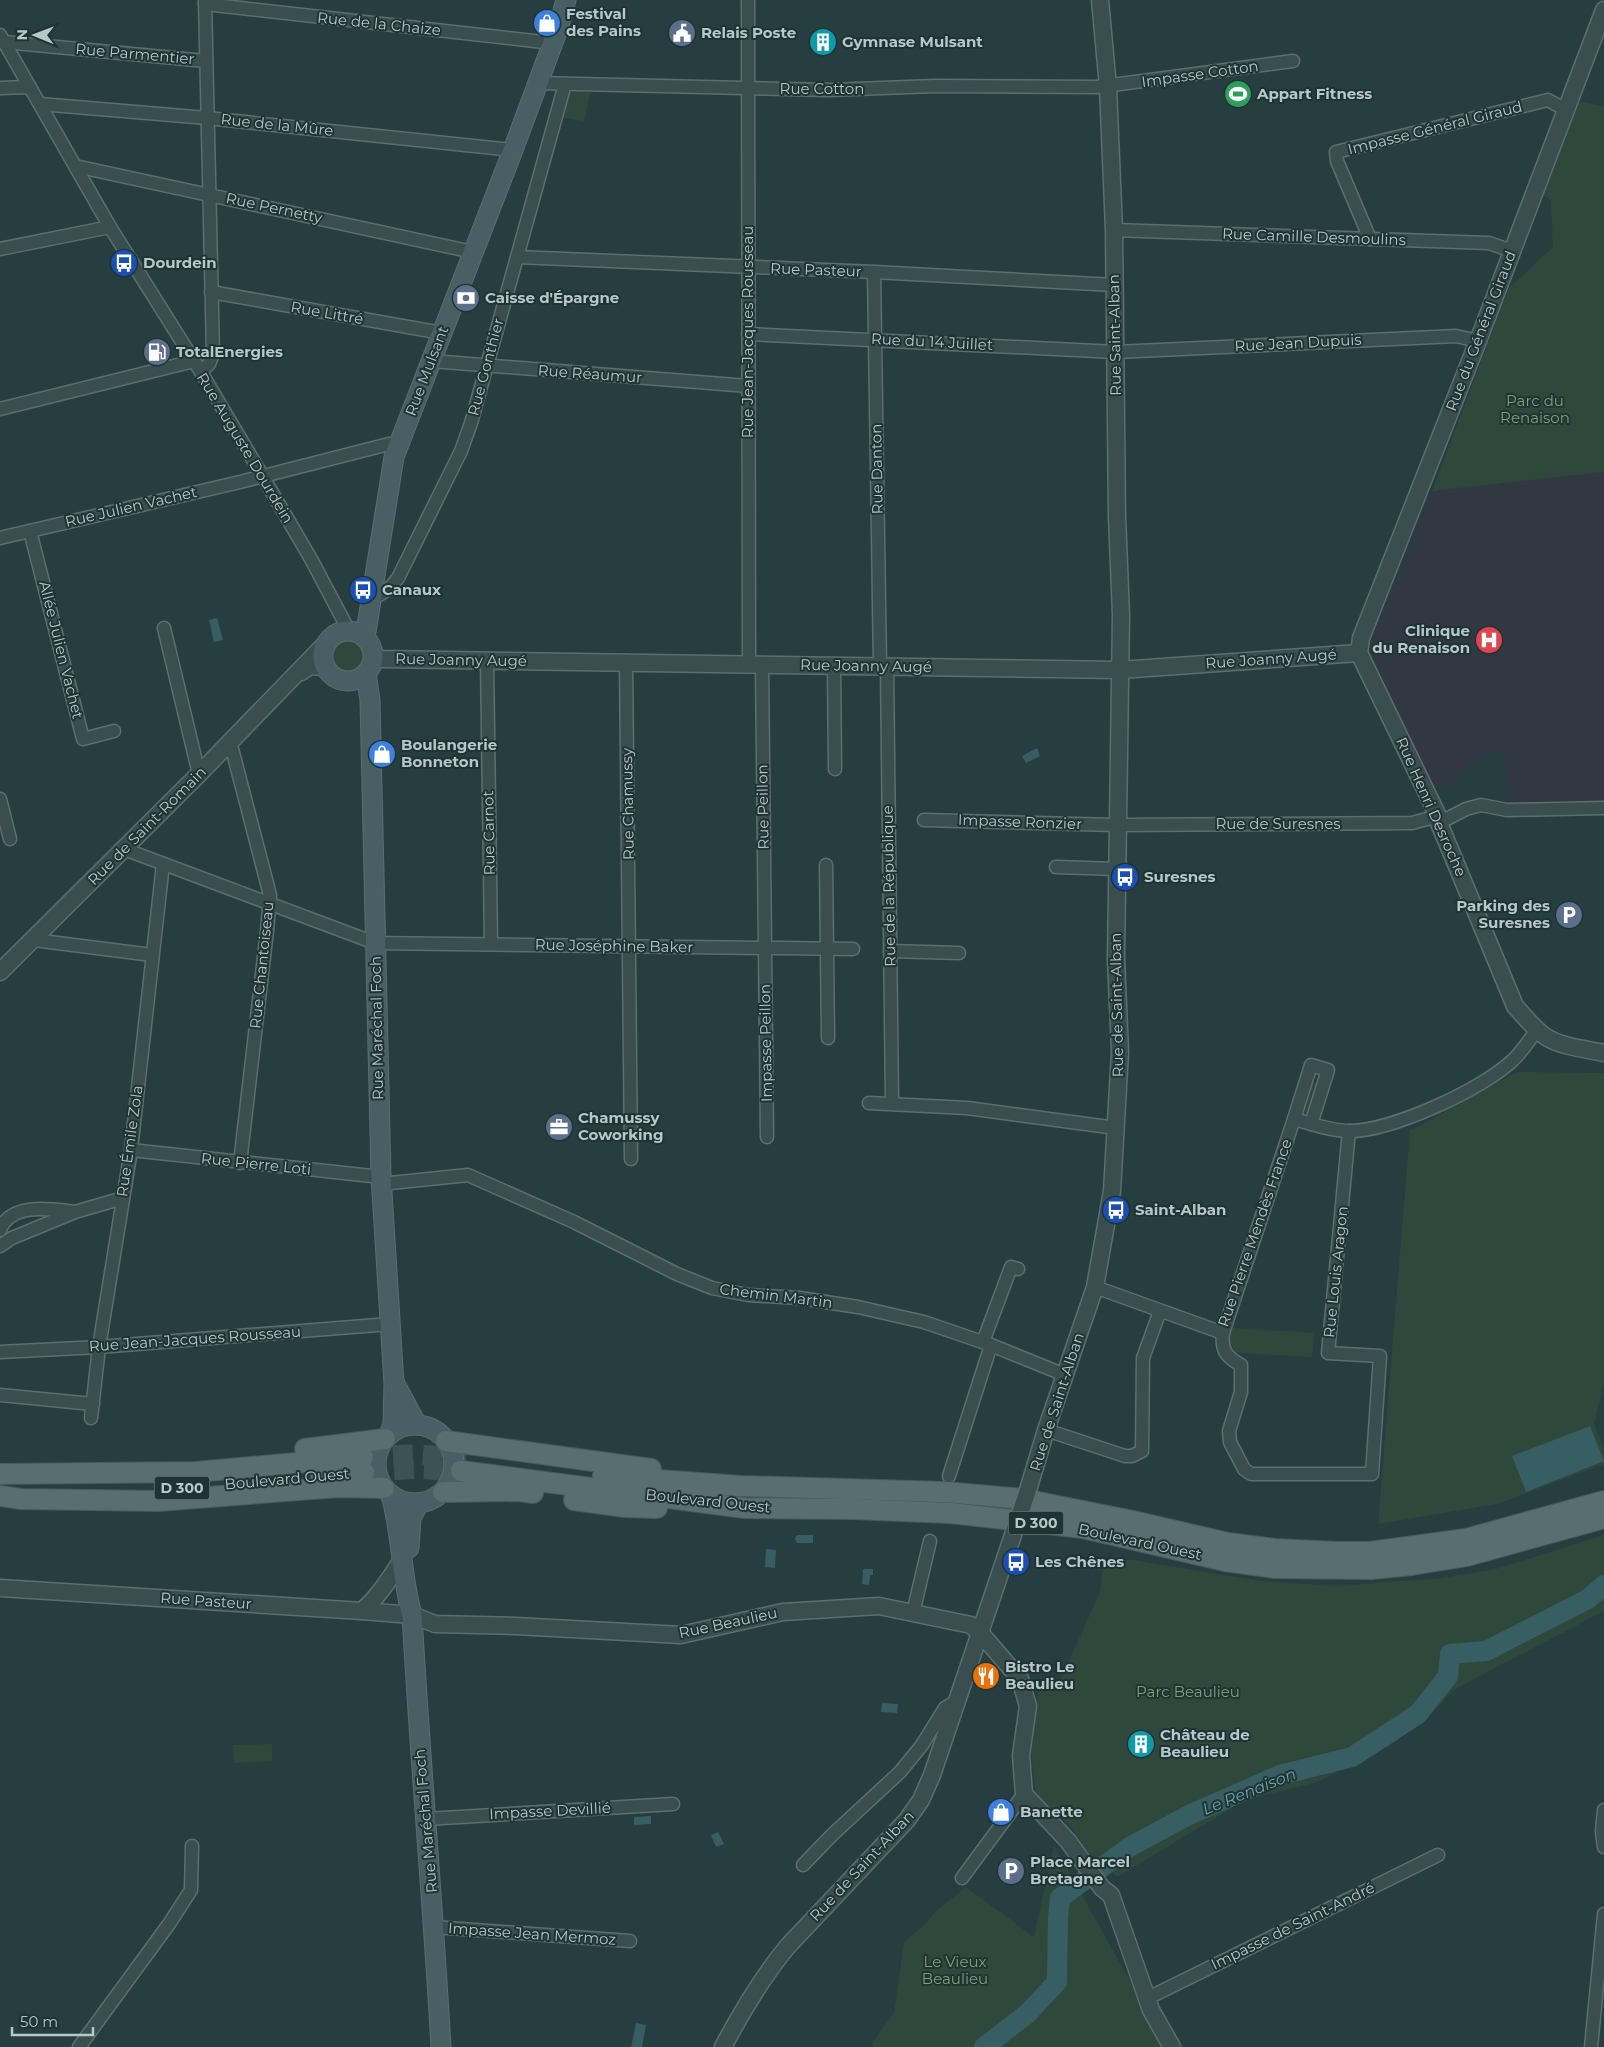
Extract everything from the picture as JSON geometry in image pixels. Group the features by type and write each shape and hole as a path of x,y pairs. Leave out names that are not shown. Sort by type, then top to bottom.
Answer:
{"main road":[{"name":"Rue Mulsant","path":"357,634 372,599 382,521 394,457 513,150 555,36 566,0"},
{"name":"Rue Mulsant","path":"555,36 578,0"},
{"path":"338,633 357,634 370,644 369,665 355,680 342,680 334,676 326,667 323,656 328,641 338,633"},
{"name":"Rue Maréchal Foch","path":"369,665 381,1181 394,1383 392,1424 387,1437"},
{"name":"Rue Maréchal Foch","path":"394,1383 416,1425"},
{"path":"126,1473 387,1437 401,1428 416,1425 429,1428 440,1434 452,1452 454,1469 449,1484 443,1492 428,1501 408,1503 387,1491 378,1479 376,1462 378,1452 387,1437"},
{"path":"446,1441 622,1464 741,1486"},
{"name":"Boulevard Ouest","path":"0,1474 196,1472 364,1464 159,1490 0,1495"},
{"name":"Boulevard Ouest","path":"1604,1501 1466,1539 1370,1552 1337,1552 1275,1549 1228,1543 1133,1521 1023,1499 945,1492 741,1486 626,1479 464,1465 745,1508 853,1508 950,1513 1082,1528 1226,1561 1275,1568 1371,1569 1412,1565 1467,1556 1604,1518"},
{"path":"0,1495 21,1499 158,1501 329,1488 387,1491"},
{"name":"Rue Maréchal Foch","path":"387,1491 397,1516 407,1597 412,1615 419,1737 434,1927 440,2047"},
{"path":"443,1492 519,1491 625,1508 745,1508"},
{"name":"Rue Maréchal Foch","path":"407,1597 411,1518 419,1503"}],"street":[{"name":"Rue Jean-Jacques Rousseau","path":"748,0 748,386 755,665"},
{"name":"Rue Saint-Alban","path":"1100,0 1108,87 1114,230 1117,516 1121,615 1120,670"},
{"name":"Rue de la Chaize","path":"205,2 555,36"},
{"path":"0,409 209,364 213,354 206,118 205,2"},
{"name":"Rue du Général Giraud","path":"1359,653 1361,638 1478,341 1604,10"},
{"name":"Rue Parmentier","path":"2,39 206,61"},
{"name":"Rue Auguste Dourdein","path":"2,39 110,227 198,367 357,634"},
{"name":"Impasse Cotton","path":"1108,87 1293,61"},
{"name":"Rue Cotton","path":"537,84 829,90 935,86 1108,87"},
{"name":"Rue Gonthier","path":"372,599 389,589 398,578 461,451 471,423 565,84"},
{"path":"0,88 30,87"},
{"name":"Impasse Général Giraud","path":"1370,239 1337,162 1336,152 1548,100 1566,110"},
{"name":"Rue de la Mûre","path":"40,104 206,118 513,150"},
{"name":"Rue Pernetty","path":"75,166 473,252"},
{"path":"0,249 110,227"},
{"name":"Rue Camille Desmoulins","path":"1114,230 1490,243 1512,251"},
{"name":"Rue Pasteur","path":"517,257 874,272 1114,285"},
{"name":"Rue Danton","path":"874,272 874,339 884,667"},
{"name":"Rue Littré","path":"212,292 442,333"},
{"name":"Rue du 14 Juillet","path":"748,334 1116,352"},
{"name":"Rue Jean Dupuis","path":"1116,352 1456,336 1478,341"},
{"name":"Rue Réaumur","path":"432,360 486,366 748,386"},
{"name":"Rue Julien Vachet","path":"0,538 389,444 398,445"},
{"name":"Allée Julien Vachet","path":"30,531 83,739 114,731"},
{"path":"164,628 199,774"},
{"name":"Rue de Saint-Romain","path":"0,972 199,774 328,641"},
{"name":"Rue Joanny Augé","path":"369,665 382,659 1120,670 1359,653"},
{"name":"Rue Henri Desroche","path":"1359,653 1439,820 1515,1006 1537,1030 1548,1038 1567,1045 1604,1053"},
{"name":"Rue Carnot","path":"487,660 491,944"},
{"name":"Rue Chamussy","path":"626,662 631,1159"},
{"name":"Rue Peillon","path":"755,665 764,949"},
{"name":"Rue de Saint-Romain","path":"293,678 310,666 326,667"},
{"path":"834,666 835,769"},
{"name":"Rue de la République","path":"884,667 892,1104"},
{"name":"Rue de Saint-Alban","path":"723,2047 746,2003 770,1968 788,1946 912,1814 921,1800 932,1775 1095,1287 1112,1192 1120,1052 1116,959 1120,670"},
{"name":"Rue Chantoiseau","path":"230,741 270,895 240,1163"},
{"path":"0,799 10,839"},
{"name":"Rue de Suresnes","path":"1117,825 1412,823 1439,820 1466,809 1480,806 1507,810 1604,808"},
{"name":"Impasse Ronzier","path":"924,820 1117,825"},
{"name":"Rue Joséphine Baker","path":"124,849 375,943 854,949"},
{"name":"Rue Émile Zola","path":"91,1418 99,1347 131,1150 163,864"},
{"path":"826,865 828,1038"},
{"path":"1056,866 1117,869"},
{"path":"34,940 152,955"},
{"name":"Impasse Peillon","path":"764,949 767,1137"},
{"path":"890,951 959,953"},
{"name":"Rue Pierre Mendès France","path":"1294,1120 1349,1131 1389,1124 1423,1113 1488,1080 1514,1060 1537,1030"},
{"name":"Rue Pierre Mendès France","path":"1095,1287 1222,1333 1311,1065 1328,1070 1311,1124"},
{"path":"870,1103 967,1108 1116,1128"},
{"name":"Rue Louis Aragon","path":"1222,1333 1223,1351 1241,1365 1241,1392 1229,1431 1230,1442 1244,1469 1251,1474 1372,1474 1380,1356 1328,1353 1349,1131"},
{"name":"Rue Pierre Loti","path":"131,1150 381,1181"},
{"name":"Chemin Martin","path":"381,1181 468,1175 574,1222 677,1274 712,1288 748,1295 800,1298 858,1307 924,1322 1065,1374"},
{"path":"0,1246 12,1238 75,1212 123,1198"},
{"path":"0,1230 9,1217 21,1211 52,1209 75,1212"},
{"path":"949,1476 1011,1266 1018,1268"},
{"path":"1046,1430 1125,1456 1132,1456 1142,1451 1142,1358 1160,1311"},
{"name":"Rue Jean-Jacques Rousseau","path":"0,1352 99,1347 390,1324"},
{"path":"0,1395 92,1404"},
{"path":"913,1613 930,1541"},
{"path":"362,1611 383,1588 402,1560"},
{"name":"Rue Pasteur","path":"0,1588 412,1615"},
{"name":"Rue Beaulieu","path":"412,1615 435,1624 516,1626 681,1635 783,1612 878,1606 971,1625 979,1633"},
{"path":"979,1633 1020,1679 1028,1706 1021,1756 1024,1794 1068,1841 1102,1888 1111,1895 1151,2010 1172,2047"},
{"path":"803,1865 832,1835 900,1772 922,1745 945,1708 957,1701"},
{"path":"962,1878 1024,1794"},
{"name":"Impasse Devillié","path":"426,1819 673,1804"},
{"path":"1604,1810 1602,1830 1604,1847"},
{"path":"79,2047 169,1924 191,1890 192,1846"},
{"name":"Impasse de Saint-André","path":"1148,1998 1438,1855"},
{"path":"1591,2047 1604,1914"},
{"name":"Impasse Jean Mermoz","path":"434,1927 630,1941"},
{"path":"1148,1998 1157,2009 1177,2047"}],"shaded area":[{"name":"Clinique du Renaison","path":"1604,472 1604,804 1514,805 1509,801 1506,788 1504,752 1487,752 1447,786 1429,786 1378,676 1371,659 1371,650 1376,629 1432,491"}],"green space":[{"path":"573,91 590,92 584,121 561,118 568,93"},
{"name":"Parc du Renaison","path":"1580,102 1604,106 1604,472 1432,491 1509,288 1553,247 1551,200 1535,190 1565,127"},
{"path":"349,639 361,643 365,655 361,667 349,671 337,667 333,655 337,643"},
{"path":"1517,1072 1604,1073 1604,1383 1594,1424 1604,1448 1604,1464 1497,1504 1378,1524 1410,1131"},
{"path":"1310,1081 1319,1084 1309,1116 1299,1113"},
{"path":"1233,1328 1314,1333 1312,1357 1237,1353 1230,1350 1226,1341 1228,1331"},
{"name":"Parc Beaulieu","path":"1604,1535 1604,1611 1455,1689 1427,1718 1389,1746 1317,1782 1245,1800 1117,1877 1087,1851 1072,1828 1036,1795 1031,1752 1039,1684 1057,1687 1100,1592 1104,1559 1133,1560 1261,1581 1336,1586 1442,1578 1496,1569"},
{"path":"272,1744 272,1761 234,1763 233,1745"},
{"name":"Le Vieux Beaulieu","path":"1054,1845 1167,2047 873,2047 872,2043 894,2013 904,1942 926,1923 934,1913 966,1887 1034,1937"}],"water":[{"path":"217,618 223,640 214,642 209,620"},
{"path":"1037,748 1040,756 1026,763 1022,756"},
{"path":"1590,1426 1604,1461 1526,1492 1512,1456"},
{"path":"797,1535 813,1535 813,1543 797,1543 795,1539"},
{"path":"766,1549 776,1550 775,1568 765,1567"},
{"path":"863,1569 873,1569 869,1585 862,1584"},
{"path":"882,1703 898,1704 897,1713 881,1712"},
{"path":"651,1816 651,1824 634,1825 634,1817"},
{"path":"718,1832 724,1844 716,1847 711,1835"},
{"path":"636,2023 646,2025 642,2047 631,2047"}],"waterway":[{"name":"Le Renaison","path":"984,2047 1027,2014 1057,1982 1060,1898 1131,1846 1189,1815 1280,1775 1352,1757 1418,1714 1448,1676 1450,1654 1486,1651 1588,1599 1604,1585"}],"tunnel":[{"path":"363,1457 417,1454 466,1459"},
{"path":"364,1472 416,1469 461,1471"}],"place":[{"name":"Festival des Pains","path":"547,23"},
{"name":"Relais Poste","path":"682,33"},
{"name":"Gymnase Mulsant","path":"823,42"},
{"name":"Appart Fitness","path":"1238,94"},
{"name":"Dourdein","path":"124,263"},
{"name":"Caisse d'Épargne","path":"466,298"},
{"name":"TotalEnergies","path":"157,352"},
{"name":"Canaux","path":"363,590"},
{"name":"Clinique du Renaison","path":"1489,640"},
{"name":"Boulangerie Bonneton","path":"382,754"},
{"name":"Suresnes","path":"1125,877"},
{"name":"Parking des Suresnes","path":"1569,915"},
{"name":"Chamussy Coworking","path":"559,1127"},
{"name":"Saint-Alban","path":"1116,1210"},
{"name":"Les Chênes","path":"1016,1562"},
{"name":"Bistro Le Beaulieu","path":"986,1676"},
{"name":"Château de Beaulieu","path":"1141,1744"},
{"name":"Banette","path":"1001,1812"},
{"name":"Place Marcel Bretagne","path":"1011,1871"}]}
